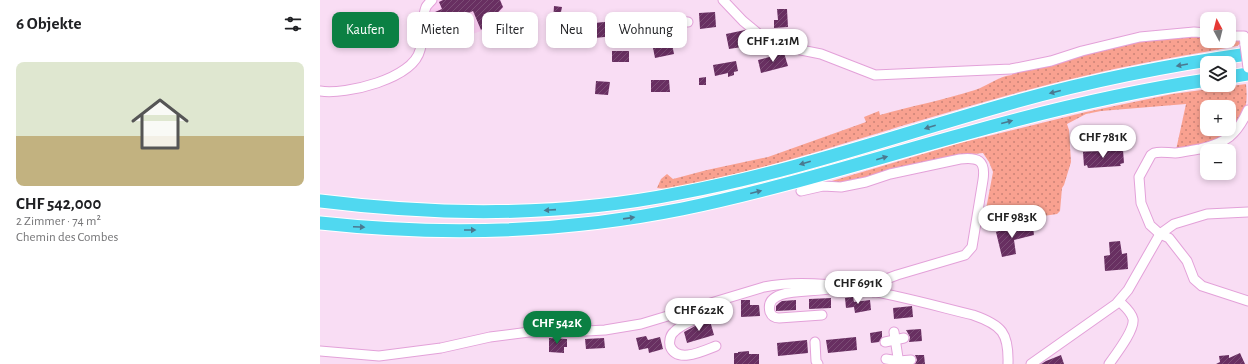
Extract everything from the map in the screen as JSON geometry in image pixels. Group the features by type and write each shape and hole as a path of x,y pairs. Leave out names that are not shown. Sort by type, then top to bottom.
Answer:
{"highway":[{"path":"320,201 430,211 504,212 589,207 646,199 710,187 786,168 999,106 1061,90 1162,68 1246,42"},
{"path":"1236,75 1248,74"},
{"path":"320,223 379,228 431,230 516,229 590,223 645,215 723,200 796,182 1042,113 1121,95 1200,81"}],"street":[{"path":"320,92 344,90 371,84 389,78 407,68 416,59 420,50 426,7 432,0"},
{"path":"723,0 743,22 766,40 791,48 821,54 875,75 948,73 1011,69 1051,61 1082,51 1140,37 1200,32"},
{"path":"1236,38 1246,42 1248,68"},
{"path":"1248,110 1239,128 1230,137 1218,144 1189,151 1174,153 1158,152 1152,155 1139,177 1141,203 1150,225 1160,234 1169,238 1187,261 1194,279 1202,286 1248,301"},
{"path":"801,191 823,186 841,186 866,182 890,174 960,159 969,158 978,160 982,163 985,168 984,180 972,247 965,255 881,281 874,292"},
{"path":"1031,364 1090,324 1119,301 1128,290 1160,234 1174,224 1207,214 1248,212"},
{"path":"320,351 379,356 441,348 490,337 529,332 605,330 641,324 780,284 800,283 835,286 874,292 986,319 999,328 1007,340 1008,364"},
{"path":"822,315 774,318 771,314 770,303 775,297 781,295 825,290 835,286"},
{"path":"716,346 681,357 672,350 670,338 673,332 711,311 725,299"},
{"path":"1109,364 1133,326 1133,318 1131,313 1119,301"},
{"path":"885,342 898,337 899,363"},
{"path":"815,342 816,362 818,364"},
{"path":"886,359 899,363 911,360"}],"shaded area":[{"path":"500,0 504,8 500,12 482,12 482,30 474,33 474,12 429,12 437,1"},
{"path":"1200,33 1200,48 1226,48 1132,65 1053,83 766,166 685,186 664,189 657,188 661,179 667,174 673,179 768,157 866,122 864,117 879,111 880,115 951,97 975,90 1002,77 1012,75 1011,69 1140,37"},
{"path":"1236,38 1241,43 1236,46"},
{"path":"1246,84 1247,98 1245,110 1236,125 1236,100 1200,100 1200,136 1224,136 1217,141 1205,144 1176,150 1186,104 1101,111 1086,114 1067,124 1069,130 1071,162 1062,188 1060,211 1057,214 983,225 993,172 983,153 964,155 843,183 825,183 960,143 1086,112 1172,94 1200,90 1200,92 1236,92 1236,85"}],"building":[{"path":"443,0 500,0 503,7 498,12 482,12 481,30 473,11 435,12 442,9 439,2"},
{"path":"554,6 562,7 561,12 554,12"},
{"path":"777,9 787,9 788,27 774,28 774,20 778,20"},
{"path":"715,12 716,27 700,29 699,13"},
{"path":"605,22 605,37 597,38 597,23"},
{"path":"745,30 748,46 729,49 726,34"},
{"path":"653,48 673,48 674,54 655,58"},
{"path":"612,51 629,51 629,62 612,62"},
{"path":"784,53 788,66 761,73 758,60"},
{"path":"736,61 738,71 734,72 734,75 728,77 728,73 715,76 713,65"},
{"path":"706,77 706,85 699,85 699,78"},
{"path":"651,80 669,80 670,92 651,92"},
{"path":"596,81 610,82 608,95 595,94"},
{"path":"1123,150 1124,163 1120,164 1121,166 1088,168 1087,165 1084,166 1083,152"},
{"path":"1008,226 1008,230 1030,226 1030,228 1033,227 1034,235 1014,240 1016,254 1002,257 996,232 999,231 998,227"},
{"path":"1120,241 1122,254 1127,253 1128,269 1105,271 1104,256 1110,255 1109,242"},
{"path":"853,297 854,302 870,300 871,310 855,313 854,307 846,308 845,298"},
{"path":"831,298 831,308 809,309 809,299"},
{"path":"741,300 750,300 750,305 759,305 760,316 741,317"},
{"path":"796,300 796,310 776,311 776,306 782,301"},
{"path":"912,306 913,317 894,319 893,308"},
{"path":"710,321 714,335 687,343 684,332 697,325"},
{"path":"921,329 922,341 909,342 910,337 906,330"},
{"path":"882,331 882,337 879,342 871,343 870,333"},
{"path":"646,336 648,340 660,337 663,349 649,353 648,348 639,350 636,338"},
{"path":"856,337 857,350 828,353 826,340"},
{"path":"549,338 567,339 567,347 564,347 564,353 549,352"},
{"path":"604,338 605,348 586,349 585,339"},
{"path":"807,340 808,353 778,356 777,343"},
{"path":"749,351 749,354 759,354 759,364 734,364 734,353"},
{"path":"1240,353 1245,364 1216,364 1220,362 1219,356 1229,355 1229,358"},
{"path":"915,355 924,355 925,364 915,364 917,360"},
{"path":"1061,355 1064,364 1041,364 1046,361"}]}
